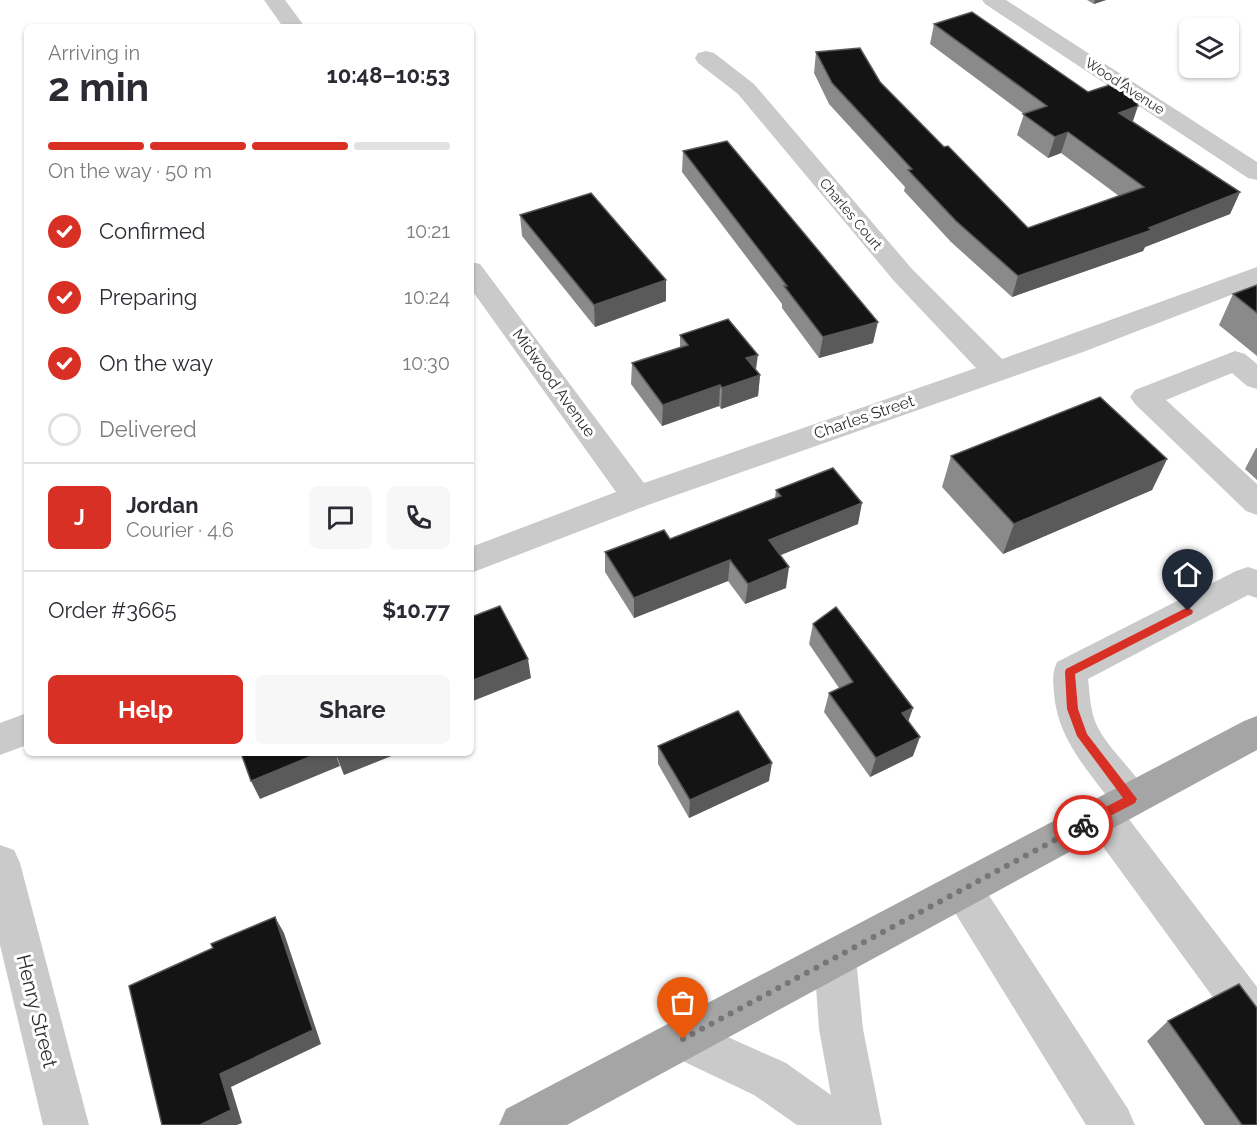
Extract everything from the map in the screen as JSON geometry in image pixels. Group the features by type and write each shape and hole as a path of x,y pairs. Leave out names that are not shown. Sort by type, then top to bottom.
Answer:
{"main road":[{"path":"522,1125 1257,732"}],"street":[{"path":"274,0 292,24"},
{"name":"Wood Avenue","path":"992,0 1257,173"},
{"name":"Charles Court","path":"706,57 746,89 903,275 996,371"},
{"name":"Midwood Avenue","path":"474,274 637,496"},
{"name":"Charles Street","path":"474,559 637,496 1073,345 1257,275"},
{"path":"1257,379 1234,361 1145,397 1257,502"},
{"path":"1257,585 1248,580 1070,672 1072,709 1117,807 1257,1022"},
{"path":"0,739 24,730"},
{"name":"Henry Street","path":"0,863 66,1125"},
{"path":"963,890 1112,1125"},
{"path":"835,958 841,1029 859,1125"},
{"path":"683,1039 770,1079 836,1125"}],"building":[{"path":"972,12 1088,92 1128,79 1138,106 1119,113 1240,192 1149,228 1152,230 1018,276 956,221 908,170 912,169 832,83 816,52 860,48 880,82 944,147 948,146 1028,228 1144,187 1068,132 1055,137 1023,114 1047,106 934,24"},
{"path":"727,141 878,322 823,337 784,286 787,286 683,151"},
{"path":"591,193 666,280 594,305 520,215"},
{"path":"1257,285 1257,313 1233,294"},
{"path":"728,319 758,355 746,358 760,375 722,388 720,385 663,405 632,363 688,345 680,335"},
{"path":"1100,397 1167,459 1014,524 951,456"},
{"path":"833,468 862,503 769,540 789,567 748,584 730,560 634,598 605,552 664,530 670,539 781,496 776,490"},
{"path":"500,606 528,659 474,680 474,616"},
{"path":"836,607 913,708 902,713 920,737 876,758 829,693 853,682 813,624"},
{"path":"738,711 772,763 690,800 658,746"},
{"path":"242,756 312,756 251,781"},
{"path":"275,917 313,1030 220,1074 231,1110 200,1125 162,1125 129,986 213,948 211,944"},
{"path":"1239,984 1257,1008 1257,1125 1242,1125 1168,1021"}],"way so far":[{"path":"683,1039 1083,825"}],"route":[{"path":"1083,825 1131,799 1083,736 1072,709 1070,672 1188,611"}]}
